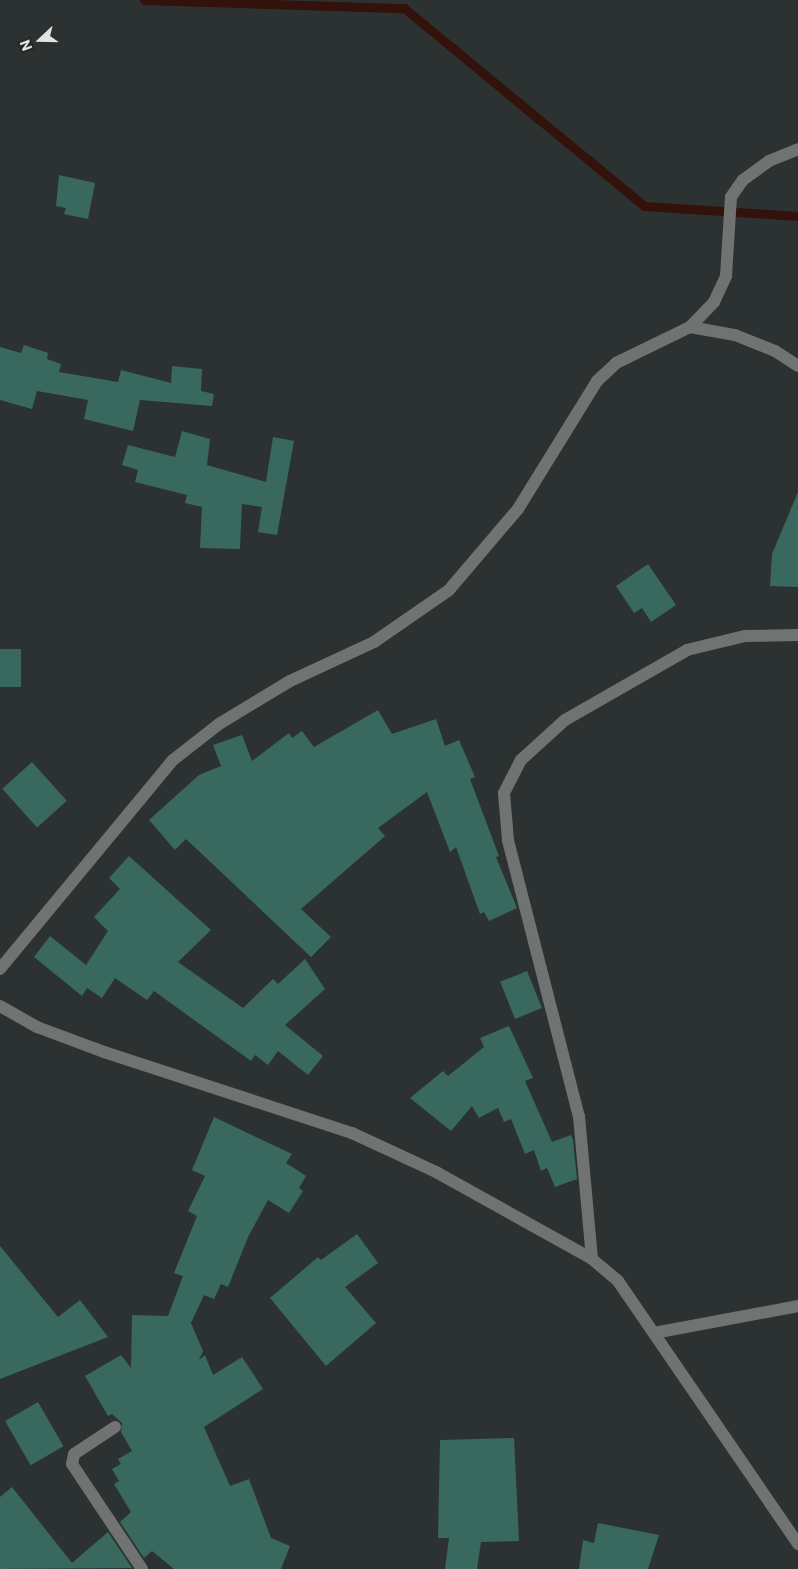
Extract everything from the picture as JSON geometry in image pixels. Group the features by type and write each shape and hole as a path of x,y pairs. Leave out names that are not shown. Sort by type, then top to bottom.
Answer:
{"street":[{"path":"0,969 173,760 219,724 290,681 374,642 449,590 518,509 597,381 616,363 690,327 721,292 728,264 727,229 731,197 743,180 769,161 798,149"},
{"path":"690,327 735,335 775,351 798,366"},
{"path":"592,1259 579,1117 508,840 504,793 521,760 565,720 687,650 745,636 798,635"},
{"path":"0,1006 37,1026 104,1052 352,1133 436,1172 592,1259 618,1281 798,1544"},
{"path":"654,1333 798,1306"},
{"path":"115,1427 74,1454 72,1464 142,1569"}],"building":[{"path":"59,175 95,183 88,219 64,214 66,208 56,206"},
{"path":"24,345 48,353 47,359 61,364 59,372 118,382 121,370 171,383 172,366 202,369 201,391 214,394 212,406 140,400 133,431 84,419 88,400 37,391 32,409 0,400 0,347 21,353"},
{"path":"182,431 210,439 207,465 266,482 273,437 294,441 277,535 258,532 262,507 242,504 240,549 200,548 202,507 185,503 187,495 135,482 138,470 122,465 128,445 175,457"},
{"path":"798,492 798,587 770,586 772,554"},
{"path":"648,564 676,605 651,622 642,608 634,613 616,586"},
{"path":"0,649 21,649 21,687 0,687"},
{"path":"378,710 392,734 436,719 445,746 459,740 475,777 470,779 499,856 496,857 517,908 489,921 484,912 480,914 456,847 450,852 427,792 378,828 385,836 301,909 331,937 311,957 186,839 175,850 149,820 199,775 221,766 213,745 242,735 252,761 289,733 292,738 302,731 314,747"},
{"path":"32,762 67,801 37,827 2,789"},
{"path":"129,856 211,930 178,962 243,1008 273,979 278,984 305,959 325,989 285,1025 323,1056 308,1075 278,1051 268,1065 255,1055 251,1061 154,991 147,1000 115,978 102,998 87,988 82,996 34,957 50,936 86,965 108,931 94,917 120,889 109,878"},
{"path":"527,971 542,1008 515,1019 500,982"},
{"path":"509,1026 533,1078 525,1081 552,1142 571,1135 573,1140 577,1179 555,1187 547,1168 541,1171 534,1150 525,1154 511,1119 504,1122 498,1108 479,1118 472,1106 451,1131 410,1098 443,1071 448,1076 484,1047 480,1038"},
{"path":"214,1117 292,1154 286,1163 306,1176 299,1188 303,1191 289,1213 268,1200 248,1237 228,1287 221,1284 214,1299 204,1295 191,1323 203,1351 199,1360 205,1355 213,1375 242,1357 263,1389 204,1427 230,1486 249,1479 271,1538 290,1546 281,1569 174,1569 152,1551 144,1558 120,1522 131,1512 114,1484 119,1481 112,1469 121,1464 118,1459 132,1451 121,1432 122,1423 112,1414 108,1416 85,1376 121,1355 131,1368 132,1315 168,1316 183,1276 174,1273 197,1216 188,1211 205,1176 192,1170"},
{"path":"357,1234 378,1263 345,1287 376,1323 326,1366 270,1298 318,1257 321,1260"},
{"path":"0,1246 58,1317 80,1300 108,1337 0,1379"},
{"path":"38,1402 64,1446 31,1465 5,1421"},
{"path":"514,1438 519,1541 481,1542 477,1569 445,1569 449,1538 438,1538 440,1440"},
{"path":"12,1487 72,1563 108,1532 132,1568 0,1569 0,1497"},
{"path":"598,1523 659,1535 648,1569 579,1569 583,1540 594,1543"}],"waterway":[{"path":"144,0 404,8 644,206 798,216"}]}
